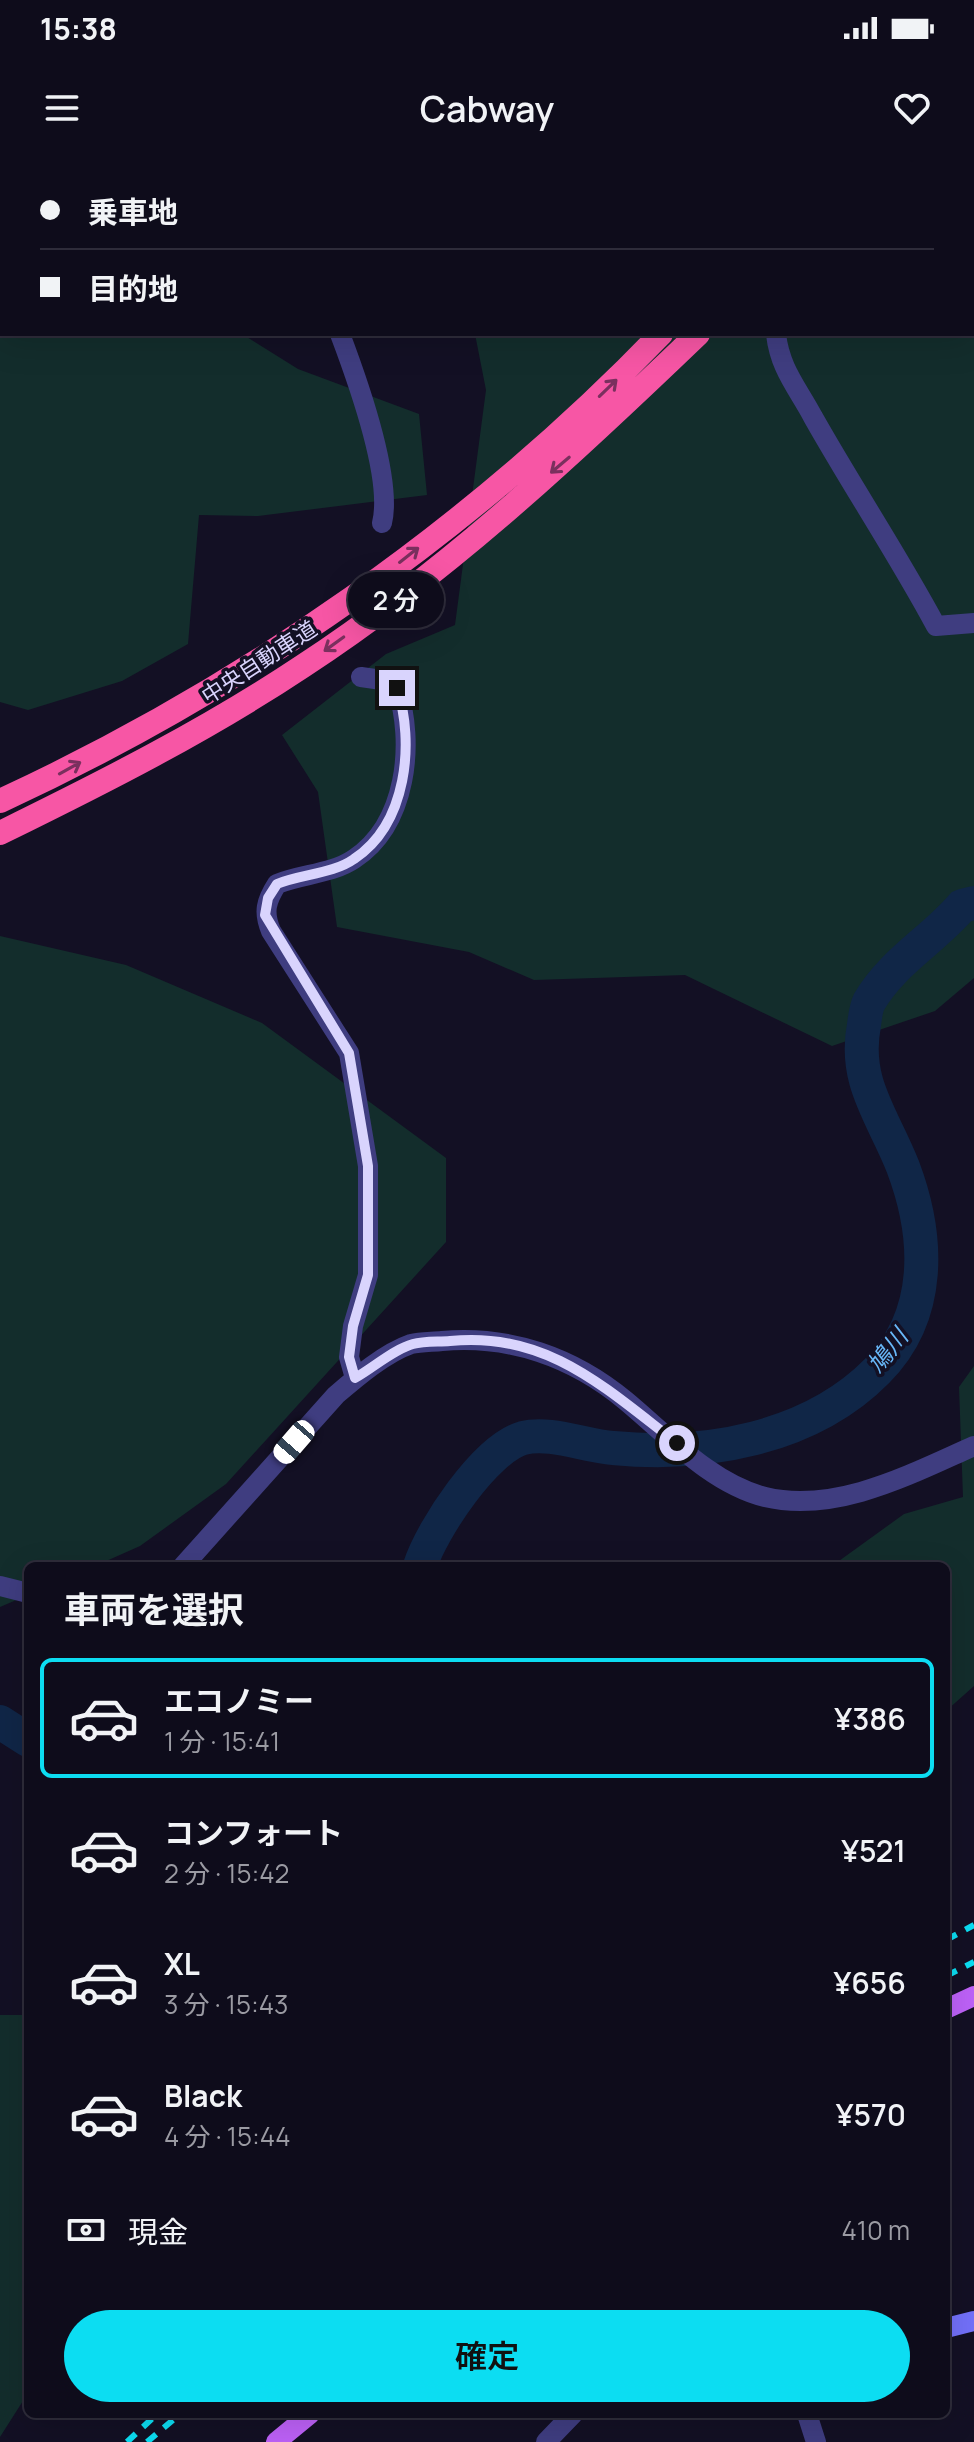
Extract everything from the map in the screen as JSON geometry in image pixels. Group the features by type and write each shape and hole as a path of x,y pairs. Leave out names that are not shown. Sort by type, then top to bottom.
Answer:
{"highway":[{"name":"中央自動車道","path":"0,801 58,774 197,699 383,575 476,502 605,392 659,336"},
{"name":"中央自動車道","path":"0,833 207,726 305,665 491,524 572,455 696,336"}],"main road":[{"path":"950,2007 974,1996"},
{"path":"950,2327 974,2321"},
{"path":"276,2442 305,2418"}],"street":[{"path":"341,336 358,380 387,502 382,523"},
{"path":"776,336 779,362 858,498 905,568 936,626 974,623"},
{"path":"355,1378 349,1357 353,1326 368,1275 368,1166 349,1053 265,915 268,898 277,884 354,859 373,841 394,809 405,763 404,710 397,688 382,680 361,677"},
{"path":"187,1562 318,1414 355,1378 412,1344 474,1338 532,1348 561,1358 623,1398 738,1489 769,1498 814,1500 881,1486 974,1446"},
{"path":"0,1586 24,1592"},
{"path":"546,2442 569,2418"},
{"path":"808,2418 816,2442"}],"green space":[{"path":"0,336 245,336 298,369 419,414 427,495 258,516 199,515 188,644 122,681 28,710 0,702"},
{"path":"475,336 974,336 974,978 935,1011 832,1046 685,975 534,980 469,952 337,927 318,792 282,735 386,654 455,625 486,390"},
{"path":"0,936 126,965 262,1023 446,1158 446,1242 226,1484 140,1546 104,1562 24,1562 24,1597 0,1607"},
{"path":"974,1366 974,1686 950,1707 950,1562 838,1562 904,1514 963,1497 959,1387"},
{"path":"0,2015 24,2015 24,2399 0,2437"}],"waterway":[{"name":"鳩川","path":"422,1562 436,1532 462,1492 493,1457 523,1438 545,1436 602,1447 648,1450 719,1446 788,1428 820,1413 850,1394 877,1371 895,1349 917,1300 921,1247 912,1193 866,1082 862,1045 866,1013 869,1002 889,975 962,906 974,903"},
{"name":"鳩川","path":"0,1722 24,1737"}],"railway":[{"path":"950,1938 974,1925"},
{"path":"950,1974 974,1962"},
{"path":"127,2442 153,2418"},
{"path":"147,2442 175,2418"}],"route":[{"path":"397,688 404,710 405,763 394,809 386,824 354,859 335,868 277,884 268,898 265,915 271,931 349,1053 368,1166 369,1213 368,1275 353,1326 349,1357 355,1378 412,1344 474,1338 532,1348 561,1358 623,1398 677,1443"}]}
